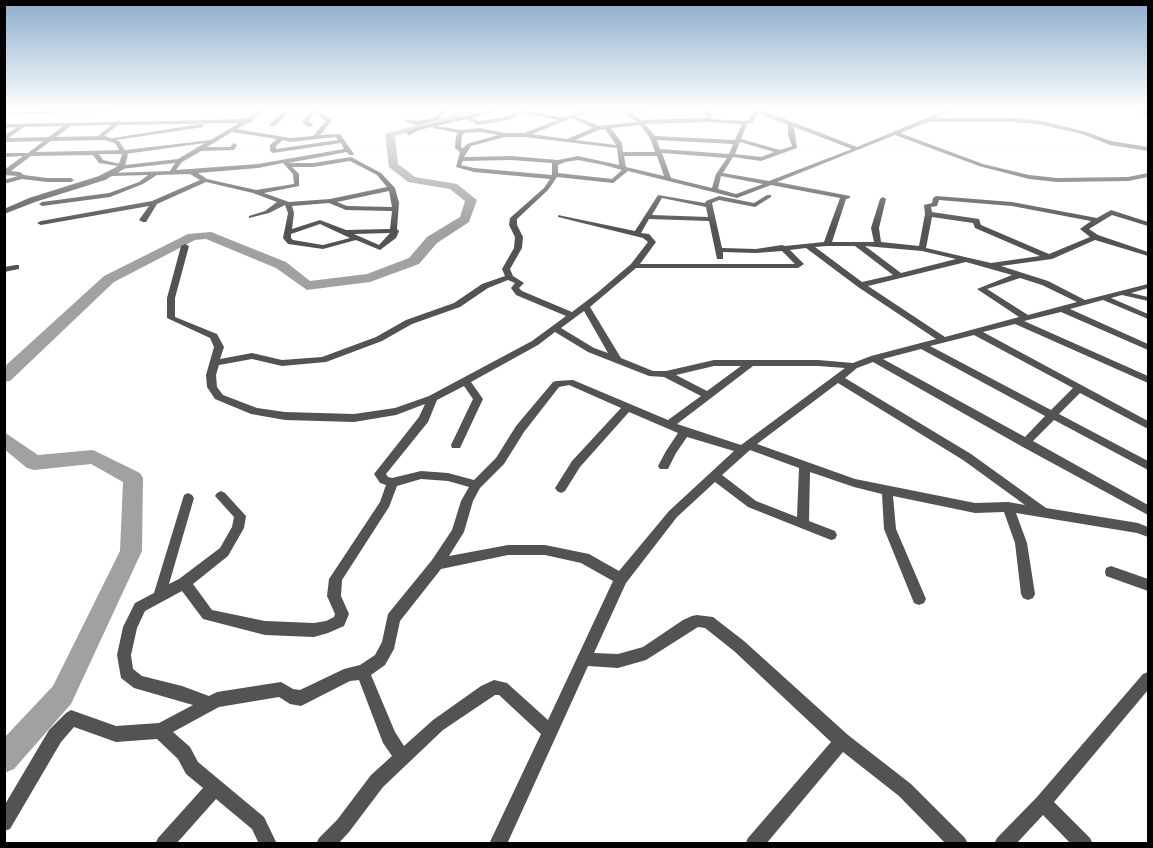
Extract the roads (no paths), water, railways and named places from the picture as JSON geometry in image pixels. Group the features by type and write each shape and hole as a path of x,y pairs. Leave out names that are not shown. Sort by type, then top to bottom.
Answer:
{"street":[{"path":"22,177 18,173 4,173 38,149"},
{"path":"122,149 125,152"},
{"path":"4,155 125,152 151,149"},
{"path":"172,172 180,161 198,149 232,149"},
{"path":"273,149 273,151 290,149"},
{"path":"458,149 462,155"},
{"path":"467,149 458,166 462,169 613,181 625,169"},
{"path":"572,315 519,293 515,288 519,283 509,277 506,270 518,248 519,237 513,225 514,218 532,203 555,176 554,168 578,149"},
{"path":"612,149 731,155 761,159 789,149"},
{"path":"657,149 668,177"},
{"path":"714,191 719,174 734,149"},
{"path":"767,149 780,152"},
{"path":"462,155 561,161 578,158 668,177 737,196 857,149"},
{"path":"936,149 981,165 1029,177 1057,180 1128,178 1149,175"},
{"path":"285,164 347,150 352,155 351,159"},
{"path":"621,150 625,169"},
{"path":"4,212 110,174 121,166 125,152"},
{"path":"95,153 101,162 121,166 180,161"},
{"path":"110,174 191,172 285,164 313,165 351,159 373,170 392,188 396,209 395,231 391,240 379,248 348,232 318,222 288,233"},
{"path":"255,192 297,185 296,174 285,164"},
{"path":"191,172 206,180 255,192 285,203 330,201 392,188"},
{"path":"42,204 110,195 141,183 155,174"},
{"path":"719,174 846,196 827,244"},
{"path":"4,182 22,177 71,180"},
{"path":"41,223 154,203 206,180"},
{"path":"637,233 660,196 709,206"},
{"path":"721,266 720,250 708,202 710,199 719,198 755,205 769,196"},
{"path":"922,249 929,214 927,205 935,205 937,198 1012,204 1096,220"},
{"path":"878,244 875,228 884,200"},
{"path":"330,201 346,208 396,209"},
{"path":"143,220 154,203"},
{"path":"251,217 285,203"},
{"path":"285,203 291,213 288,241 318,247 357,238"},
{"path":"1149,224 1111,212 1084,229 1095,237 1149,254"},
{"path":"929,214 976,221 978,226 1049,257"},
{"path":"185,246 171,297 171,318 214,336 219,347 211,375 212,387 219,397 255,411 285,416 374,416 433,398 535,344 634,266 652,242 652,239 637,233 560,216"},
{"path":"648,217 711,219"},
{"path":"348,232 395,231"},
{"path":"990,265 1049,257 1095,237"},
{"path":"720,250 756,251 827,244 878,244 922,249 990,265 1045,283 1085,303"},
{"path":"858,245 900,276"},
{"path":"634,266 798,266 800,264 782,247"},
{"path":"809,247 944,340"},
{"path":"861,285 966,259"},
{"path":"4,270 16,267"},
{"path":"1020,275 981,289 1027,318"},
{"path":"215,363 252,356 282,363 323,360 379,339 409,322 457,305 485,286 509,277"},
{"path":"498,843 621,579 673,514 745,448 854,366 921,345 1106,299 1149,286"},
{"path":"1125,294 1149,299"},
{"path":"1106,299 1149,317"},
{"path":"585,306 617,360"},
{"path":"1062,309 1149,347"},
{"path":"1016,321 1149,380"},
{"path":"555,328 591,350 652,374 666,375 714,363 818,363 854,366"},
{"path":"976,332 1149,425"},
{"path":"921,345 1149,466"},
{"path":"4,823 55,736 71,718 116,734 160,730 207,704 281,689 301,698 349,674 363,672 380,660 389,644 393,619 437,564 458,532 467,501 476,485 500,461 520,429 556,384 570,382 685,432 745,448 854,483 975,508 1008,507 1144,530 1149,512 874,358"},
{"path":"669,425 750,364"},
{"path":"666,375 710,396"},
{"path":"838,378 967,457 1044,513"},
{"path":"456,445 478,399 465,380"},
{"path":"1025,442 1078,388"},
{"path":"433,398 424,419 380,474 384,480 392,483 421,475 448,477 476,485"},
{"path":"561,488 576,464 627,408"},
{"path":"664,466 685,432"},
{"path":"803,525 805,467"},
{"path":"715,476 752,504 831,535"},
{"path":"184,583 208,615 265,628 314,630 328,627 339,621 342,614 334,596 336,579 385,504 392,483"},
{"path":"887,489 890,529 919,599"},
{"path":"207,704 182,693 139,682 126,673 124,655 130,627 140,607 160,594 184,583 224,552 238,528 240,516 221,496"},
{"path":"160,594 188,498"},
{"path":"1008,507 1021,543 1028,594"},
{"path":"437,564 508,550 545,550 584,558 621,579"},
{"path":"1111,572 1149,585"},
{"path":"584,659 618,661 646,654 688,625 697,621 708,622 739,646 842,741 905,790 959,843"},
{"path":"363,672 389,737 402,758"},
{"path":"1003,843 1043,804 1149,679"},
{"path":"325,843 377,781 438,725 494,687 502,688 550,732"},
{"path":"160,730 184,753 192,768 258,823 268,843"},
{"path":"754,843 842,741"},
{"path":"164,843 215,788"},
{"path":"1043,804 1084,843"}],"waterway":[{"path":"4,377 109,279 192,237 207,235 281,265 307,286 370,278 414,261 432,240 465,219 471,200 453,186 412,180 393,165 391,149"},
{"path":"4,439 34,463 93,457 133,478 131,551 62,695 4,759"}]}
